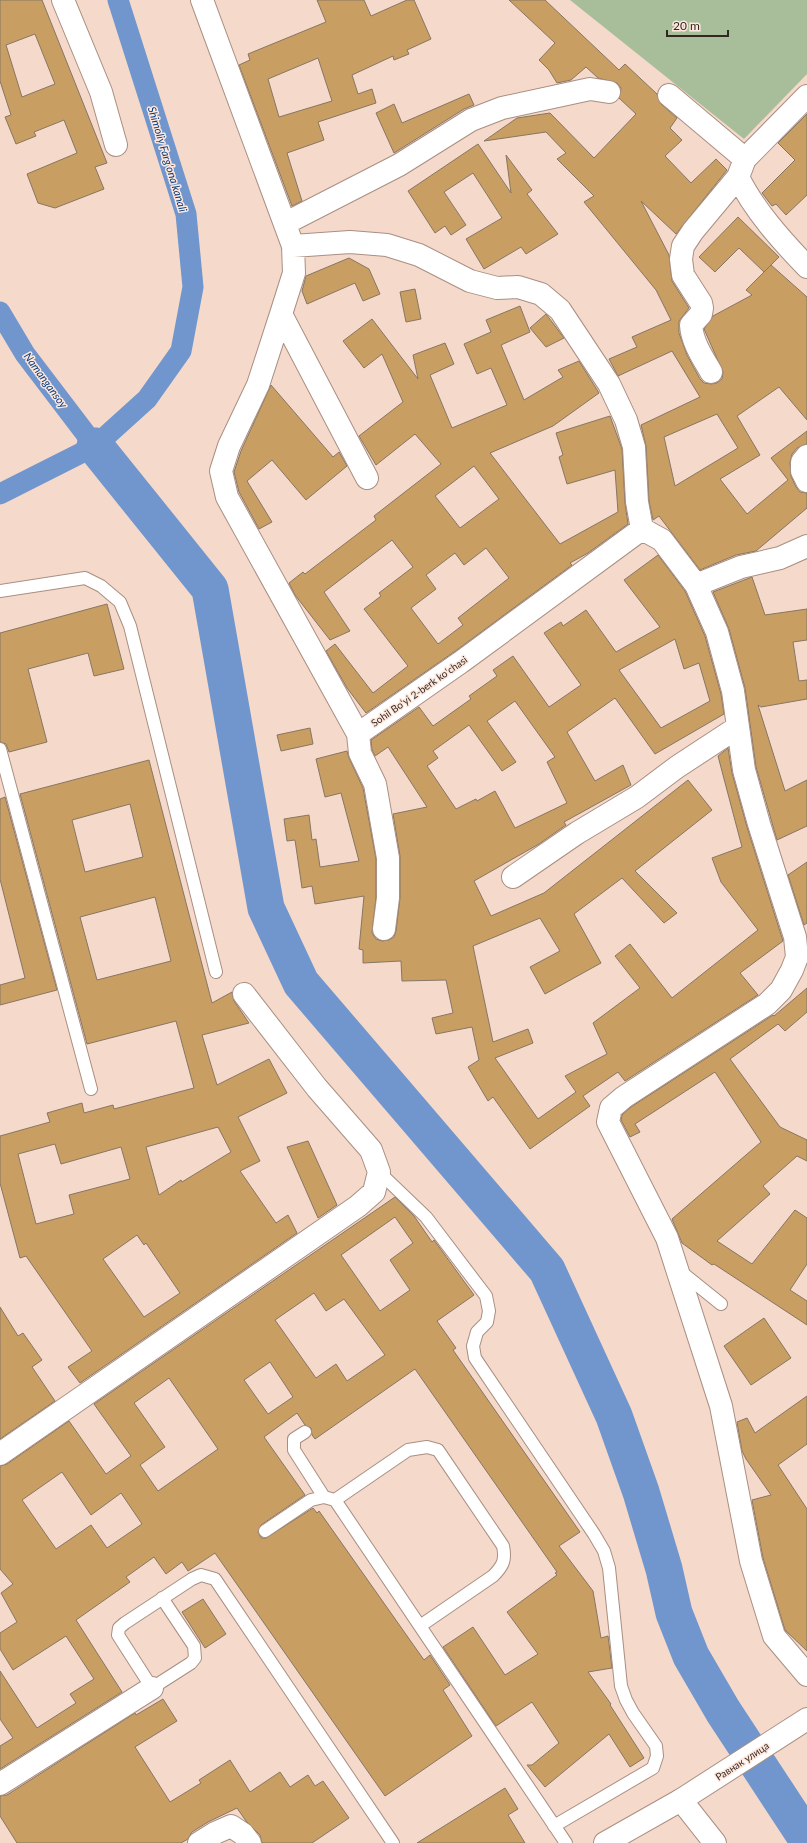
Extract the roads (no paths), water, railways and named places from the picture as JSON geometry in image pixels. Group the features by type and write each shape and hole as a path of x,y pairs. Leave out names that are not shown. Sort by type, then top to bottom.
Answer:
{"street":[{"path":"63,0 101,92 116,145"},
{"path":"202,0 286,223 293,246 294,273 281,314 258,385 229,446 221,471 227,497 358,734 360,752 374,784 388,858 388,898 384,930"},
{"path":"286,223 399,165 477,117 502,108 590,89 608,92"},
{"path":"669,94 741,168 743,188 764,218 807,267"},
{"path":"711,372 701,354 692,332 691,324 701,314 701,303 683,275 681,259 683,246 741,168 807,96"},
{"path":"293,246 350,242 387,245 419,255 470,281 496,288 518,287 540,294 560,310 609,384 626,420 634,446 637,502 642,529 662,540 696,585 717,632 732,691 744,770 759,824 795,937 797,957 781,990 767,1004 624,1097 611,1108 608,1122 667,1238 721,1406 752,1561 774,1636 807,1675"},
{"path":"281,314 366,478"},
{"path":"807,456 802,462 802,471 807,481"},
{"name":"Sohil Boʻyi 2-berk koʻchasi","path":"358,734 460,662 642,529"},
{"path":"696,585 741,567 780,558 807,546"},
{"path":"513,878 577,833 637,797 677,767 738,727"},
{"path":"0,1454 358,1206 374,1192 379,1172 372,1150 317,1088 244,994"},
{"path":"0,1784 152,1688"},
{"name":"Равнак улица","path":"605,1843 681,1800 805,1720"},
{"path":"681,1800 715,1843"},
{"path":"200,1843 215,1833 231,1826 244,1834 250,1843"}],"lane":[{"path":"0,591 85,578 101,586 120,602 130,626 216,972"},
{"path":"0,749 91,1089"},
{"path":"379,1172 426,1217 486,1296 489,1311 487,1322 477,1332 473,1346 475,1358 594,1534 604,1551 609,1568 621,1686 633,1713 656,1746 657,1756 653,1768 554,1826"},
{"path":"676,1268 721,1304"},
{"path":"305,1432 294,1440 294,1450 420,1626 566,1843"},
{"path":"265,1531 310,1500 329,1498 408,1450 427,1447 438,1450 503,1546 505,1558 501,1567 493,1576 420,1626"},
{"path":"162,1598 194,1646 196,1652 191,1663 152,1688 118,1635 119,1628 162,1598 201,1575 215,1579 393,1843"}],"waterway":[{"name":"Shimoliy Fargʻona kanali","path":"0,494 95,446 147,399 181,351 193,287 186,214 118,0"},
{"name":"Namangansoy","path":"0,312 25,354 95,446"},
{"path":"95,446 210,589 266,908 301,983 547,1270 614,1416 641,1492 664,1569 674,1613 691,1656 723,1711 807,1839"}]}
